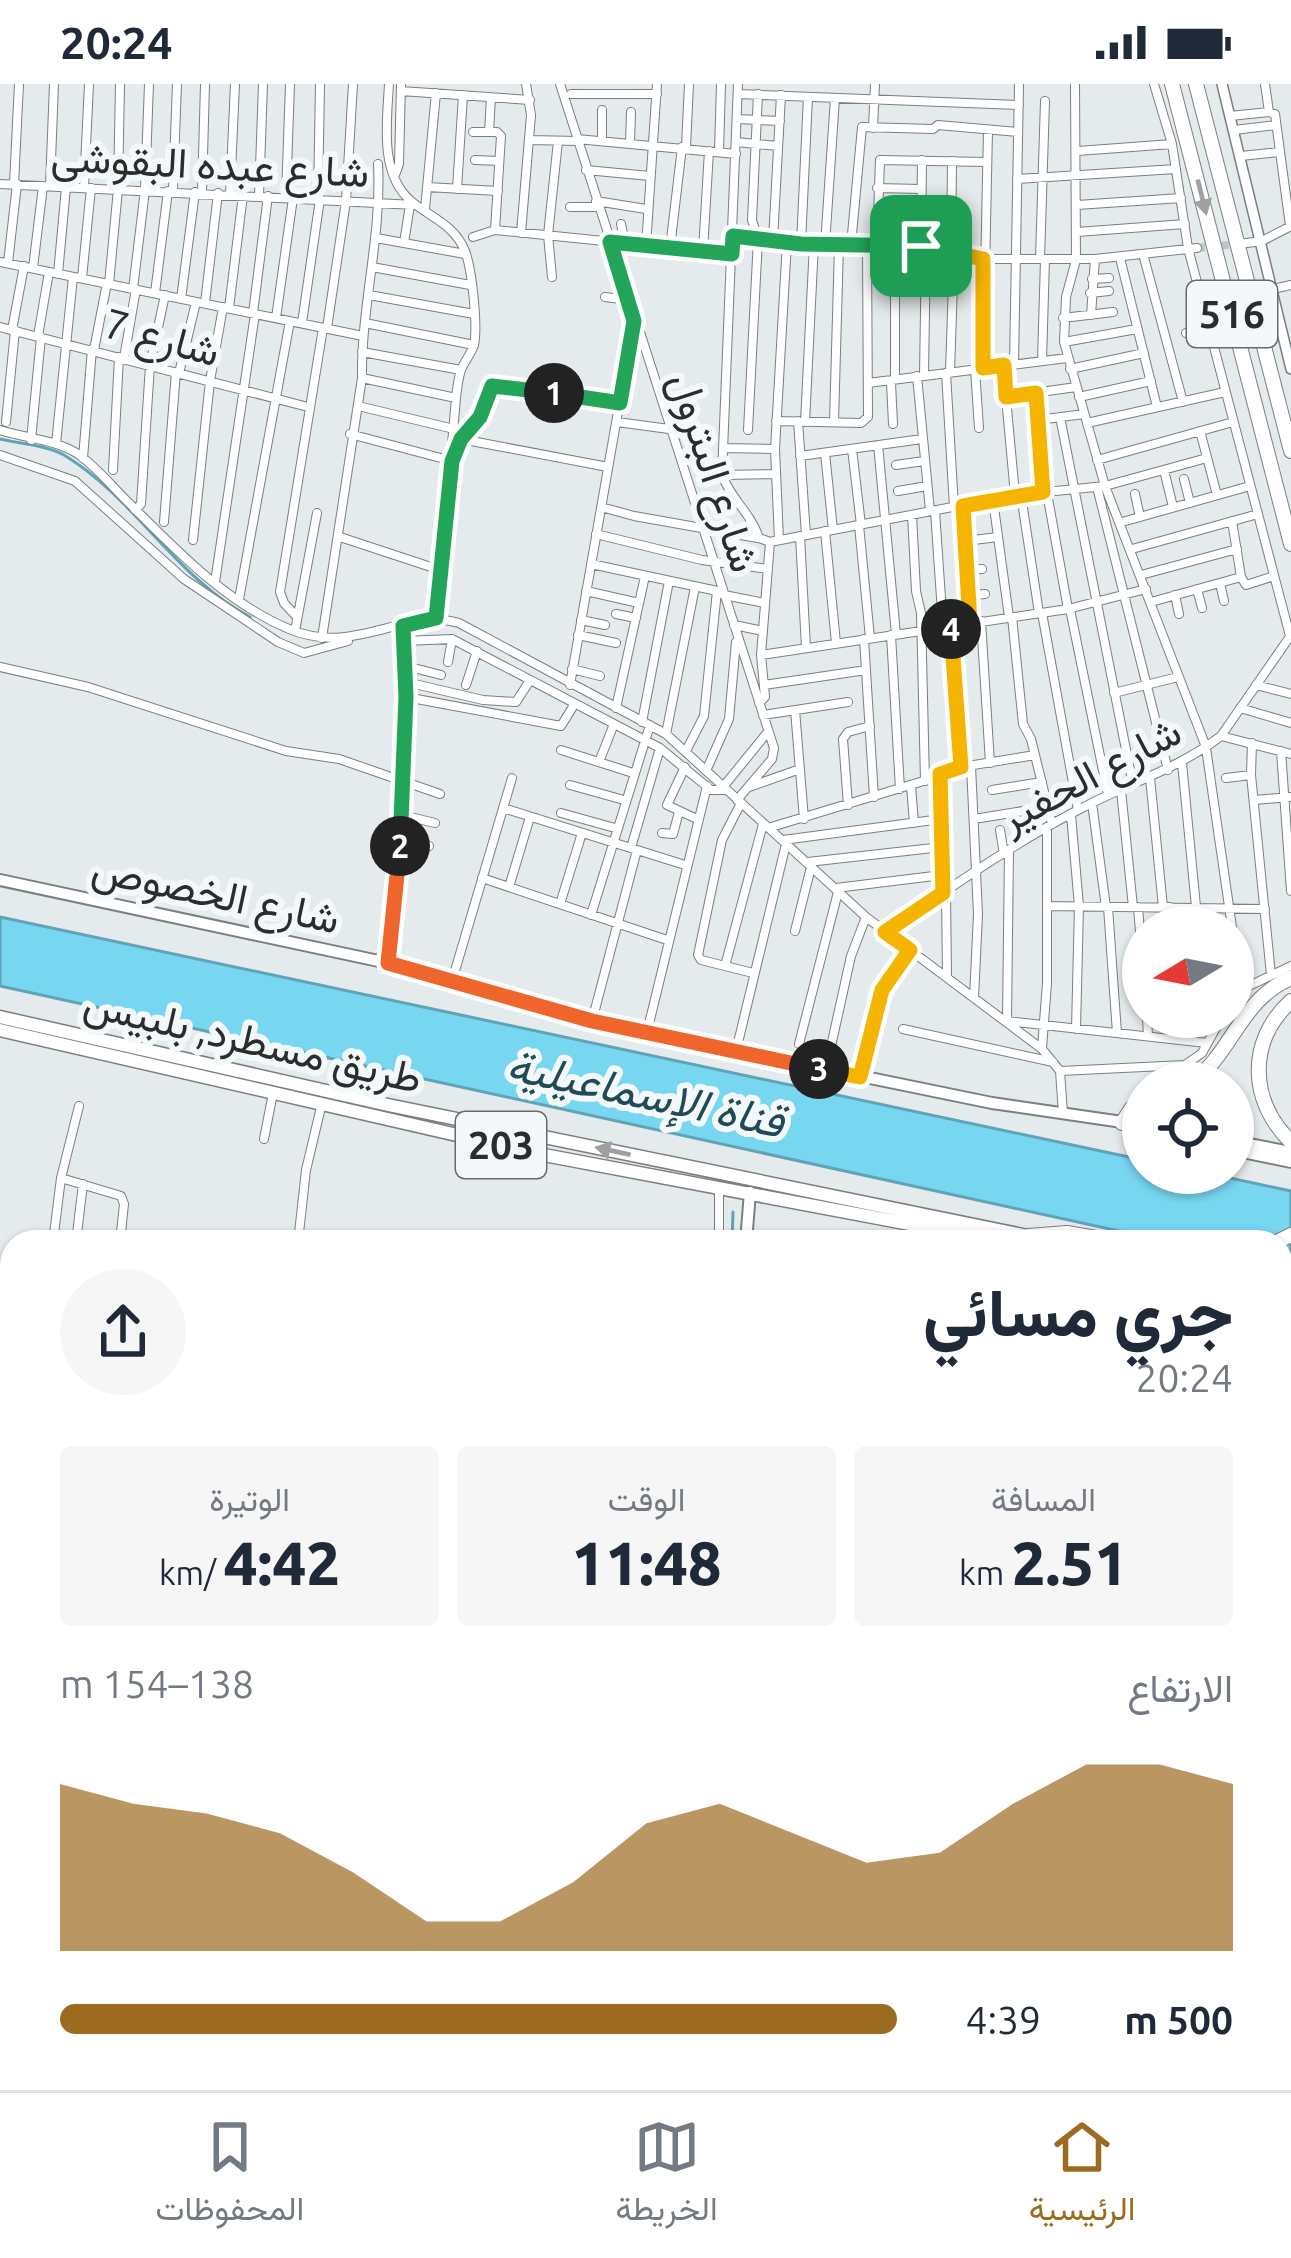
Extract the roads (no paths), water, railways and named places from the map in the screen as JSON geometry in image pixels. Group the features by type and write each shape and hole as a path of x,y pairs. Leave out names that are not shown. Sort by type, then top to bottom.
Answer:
{"highway":[{"name":"516","path":"1172,84 1291,544"},
{"name":"516","path":"1196,84 1291,451"},
{"path":"1214,1062 1254,1002 1291,978"},
{"path":"1291,1001 1267,1032 1257,1070 1270,1115 1291,1142"}],"main road":[{"name":"شارع الخصوص","path":"0,880 388,963 592,1021 860,1077 1122,1124"},
{"name":"طريق مسطرد, بلبيس","path":"0,1017 388,1105 1000,1230"},
{"name":"طريق مسطرد, بلبيس","path":"0,1030 544,1155 944,1230"},
{"path":"1254,1148 1291,1152"},
{"path":"1254,1152 1291,1162"},
{"path":"747,1230 751,1192"}],"street":[{"path":"19,84 15,184 4,262 363,336"},
{"path":"54,84 46,186 14,330 3,426 83,458 198,571 239,599 295,631 322,638 356,638"},
{"path":"56,444 65,342 88,188 89,84"},
{"path":"83,458 93,350 108,284 118,189 120,84"},
{"path":"113,470 121,357 135,289 145,190 149,84"},
{"path":"135,510 141,504 177,84"},
{"path":"181,298 198,192 205,84"},
{"path":"230,194 235,84"},
{"path":"215,582 254,314 263,196 263,84"},
{"path":"276,318 290,198 290,84"},
{"path":"302,323 319,199 320,84"},
{"path":"297,617 280,592 346,201 353,84"},
{"path":"378,84 389,85 386,137 395,176 417,206 450,228 466,254 474,314 474,345 461,370 456,398 436,618"},
{"path":"521,232 530,140 526,84"},
{"name":"شارع البترول","path":"560,84 768,731"},
{"path":"670,248 689,84"},
{"path":"703,251 721,84"},
{"path":"851,245 875,84"},
{"path":"1019,84 1007,464 1018,495 1074,812 1079,906 1076,1029"},
{"path":"1075,84 1076,260 1063,318 1064,342 1097,460 1124,596 1168,770"},
{"path":"1154,84 1172,144 1208,327 1290,636"},
{"path":"1222,84 1291,369"},
{"path":"1265,84 1269,112"},
{"path":"395,176 401,87 530,100"},
{"path":"572,94 657,89 646,246"},
{"path":"759,538 746,509 722,476 738,89 808,97 1019,105"},
{"path":"404,243 428,187 436,93"},
{"path":"748,430 758,239 752,220 758,94"},
{"path":"457,189 464,95"},
{"path":"773,241 781,95"},
{"path":"489,133 491,97"},
{"path":"801,244 808,97"},
{"path":"806,648 800,456 835,98"},
{"path":"1042,361 1045,101"},
{"path":"602,110 602,141"},
{"path":"630,142 631,112"},
{"path":"1230,116 1275,114 1291,226 1262,241 1239,244"},
{"path":"737,119 780,121"},
{"path":"1234,130 1276,125"},
{"path":"868,127 1018,132"},
{"path":"979,428 988,130"},
{"path":"473,132 501,136 495,230"},
{"path":"530,140 654,143 736,154"},
{"path":"552,277 548,236 557,141"},
{"path":"736,142 778,146"},
{"path":"1077,151 1172,144"},
{"path":"1240,156 1284,158"},
{"path":"776,421 860,422 868,414 872,245 881,159 986,162"},
{"path":"475,160 500,161"},
{"path":"922,160 922,440 974,819 974,998"},
{"path":"952,161 948,372 958,506 990,763"},
{"path":"322,638 362,378 380,203 378,164"},
{"path":"1017,179 1176,169"},
{"path":"586,170 650,176"},
{"name":"شارع عبده البقوشى","path":"0,184 417,206"},
{"path":"31,440 40,336 66,187"},
{"path":"428,187 498,190"},
{"path":"877,188 921,189"},
{"path":"164,522 178,373 200,303 218,193"},
{"path":"193,540 210,381 243,195"},
{"path":"1077,205 1181,198"},
{"path":"570,207 597,204 646,209"},
{"path":"877,216 921,218"},
{"path":"621,224 625,244"},
{"path":"1077,232 1185,224"},
{"path":"473,237 495,230 732,254"},
{"path":"733,236 801,244 923,246 983,259 1076,260 1192,248"},
{"path":"376,238 466,254"},
{"path":"759,703 765,697 761,655 774,541 787,242"},
{"path":"834,422 839,245"},
{"path":"893,424 896,246"},
{"path":"1143,254 1183,402"},
{"path":"1120,257 1157,407"},
{"path":"1090,315 1094,259"},
{"path":"372,267 470,285"},
{"path":"1092,279 1109,278"},
{"path":"1273,289 1291,284"},
{"path":"1090,293 1109,291"},
{"path":"368,295 474,314"},
{"path":"605,297 628,300"},
{"path":"1063,318 1113,312"},
{"path":"239,599 290,321"},
{"path":"570,685 634,321"},
{"path":"365,323 474,345"},
{"name":"شارع 7","path":"0,327 308,407"},
{"path":"1186,333 1208,327"},
{"path":"1064,342 1138,329"},
{"path":"362,352 461,370"},
{"path":"1070,369 1144,353"},
{"path":"868,383 1067,358"},
{"path":"362,378 456,398"},
{"path":"1006,397 1151,381"},
{"path":"452,461 461,439 480,417 492,386 620,403"},
{"path":"1038,420 1085,419 1226,392"},
{"path":"1036,393 1045,492 1108,795"},
{"path":"358,406 454,430"},
{"path":"1060,417 1133,785"},
{"path":"616,422 670,429"},
{"path":"1097,460 1233,422"},
{"path":"1201,431 1217,495"},
{"path":"350,434 452,461"},
{"path":"461,439 608,466"},
{"path":"800,456 922,440"},
{"path":"878,446 888,520 900,789"},
{"path":"723,448 775,448"},
{"path":"852,449 874,797"},
{"path":"826,453 836,643"},
{"path":"0,455 75,482 184,579 278,642 304,652 436,618 479,632 666,734 866,917 1042,1049 1057,1067 1063,1114"},
{"path":"601,507 774,541 1018,495 1101,486 1208,458"},
{"path":"896,465 924,461"},
{"path":"1164,470 1173,507"},
{"path":"722,476 774,474"},
{"path":"1184,479 1190,502"},
{"path":"1122,522 1238,485 1250,486"},
{"path":"898,491 927,486"},
{"path":"1101,486 1122,522 1206,747 1231,906"},
{"path":"1135,494 1140,517"},
{"path":"993,500 1028,733 1050,826 1042,1049"},
{"path":"295,631 316,513"},
{"path":"1132,549 1258,514"},
{"path":"912,515 922,631 925,781"},
{"path":"1232,521 1246,585 1274,576"},
{"path":"596,534 768,569"},
{"path":"340,537 440,571"},
{"path":"965,541 998,537"},
{"path":"1142,575 1237,549"},
{"path":"591,564 766,603"},
{"path":"967,570 982,569"},
{"path":"616,708 645,576"},
{"path":"1151,602 1241,577"},
{"path":"591,915 644,739 669,581"},
{"path":"1220,583 1224,601"},
{"path":"666,734 695,587"},
{"path":"1197,589 1202,608"},
{"path":"761,655 1069,609 1146,590"},
{"path":"586,592 639,603"},
{"path":"686,751 704,716 721,593"},
{"path":"968,596 985,594"},
{"path":"1175,595 1179,614"},
{"path":"616,614 636,618"},
{"path":"581,620 605,625"},
{"path":"388,963 404,778 403,626"},
{"path":"706,771 729,718 735,630 763,631"},
{"path":"578,635 616,643"},
{"name":"شارع الحفير","path":"885,932 1074,812 1168,770 1206,747 1221,736 1290,636"},
{"path":"405,641 452,639 477,651 660,748 716,792 724,789 768,731"},
{"path":"448,662 452,639"},
{"path":"466,685 477,651"},
{"path":"406,666 441,675"},
{"path":"0,667 208,722 286,751 328,756 440,794"},
{"path":"572,669 600,676"},
{"path":"406,682 483,700 516,702 544,670"},
{"path":"764,685 866,670"},
{"path":"1114,693 1178,676"},
{"path":"1256,685 1291,694"},
{"path":"406,697 561,726 574,705"},
{"path":"763,715 848,702"},
{"path":"1240,708 1291,723"},
{"path":"795,710 804,819"},
{"path":"599,762 614,724"},
{"path":"848,805 844,736 870,727"},
{"path":"753,973 701,960 698,954 722,840 739,802 773,755 768,731"},
{"path":"1011,734 1028,733"},
{"path":"1221,736 1286,752 1291,891"},
{"path":"1252,743 1251,775 1271,975"},
{"path":"592,1021 660,748"},
{"path":"561,750 633,773"},
{"path":"947,978 940,776 943,770 1035,755"},
{"path":"1182,763 1196,906"},
{"path":"685,767 667,804 698,819"},
{"path":"748,788 800,769"},
{"path":"1226,778 1251,775"},
{"path":"766,826 804,819 940,776"},
{"path":"452,981 512,778"},
{"path":"1150,778 1166,906"},
{"path":"992,790 1042,782"},
{"path":"570,785 624,800"},
{"path":"911,785 914,823"},
{"path":"646,1032 707,786"},
{"path":"1121,790 1136,906"},
{"path":"1254,800 1288,797"},
{"path":"1092,803 1107,907 1117,1033"},
{"path":"974,819 1048,807"},
{"path":"503,808 685,865"},
{"path":"662,833 673,834 680,812"},
{"path":"561,813 615,828"},
{"path":"402,815 435,823"},
{"path":"509,887 530,817"},
{"path":"784,842 941,819"},
{"path":"725,966 766,826"},
{"path":"1000,830 1007,852 1005,1020"},
{"path":"560,904 581,833"},
{"path":"736,1051 784,842"},
{"path":"400,844 429,846"},
{"path":"808,865 941,848"},
{"path":"795,931 808,865"},
{"path":"836,890 942,874"},
{"path":"482,878 668,940"},
{"path":"800,1044 836,890"},
{"path":"1047,906 1122,907"},
{"path":"1254,909 1265,909"},
{"path":"826,1070 851,956 866,917"},
{"path":"860,1077 882,990 910,950"},
{"path":"1254,986 1291,966"},
{"path":"1005,1020 1122,1033"},
{"path":"903,1029 1057,1067 1186,1065 1202,1053 1209,1038"},
{"path":"1162,1038 1207,1043"},
{"path":"264,1139 274,1092"},
{"path":"299,1230 306,1170 322,1103"},
{"path":"54,1230 61,1178 79,1106"},
{"path":"61,1178 123,1198 121,1230"},
{"path":"77,1230 83,1184"},
{"path":"719,1186 719,1230"}],"water":[{"name":"قناة الإسماعيلية","path":"0,917 1122,1156 1122,1194 1254,1194 1254,1183 1291,1191 1291,1230 1114,1230 0,986"}],"waterway":[{"path":"0,439 64,455 113,493 200,582 250,617"},
{"path":"732,1230 733,1212"}],"tunnel":[{"path":"1197,248 1238,244"}]}
